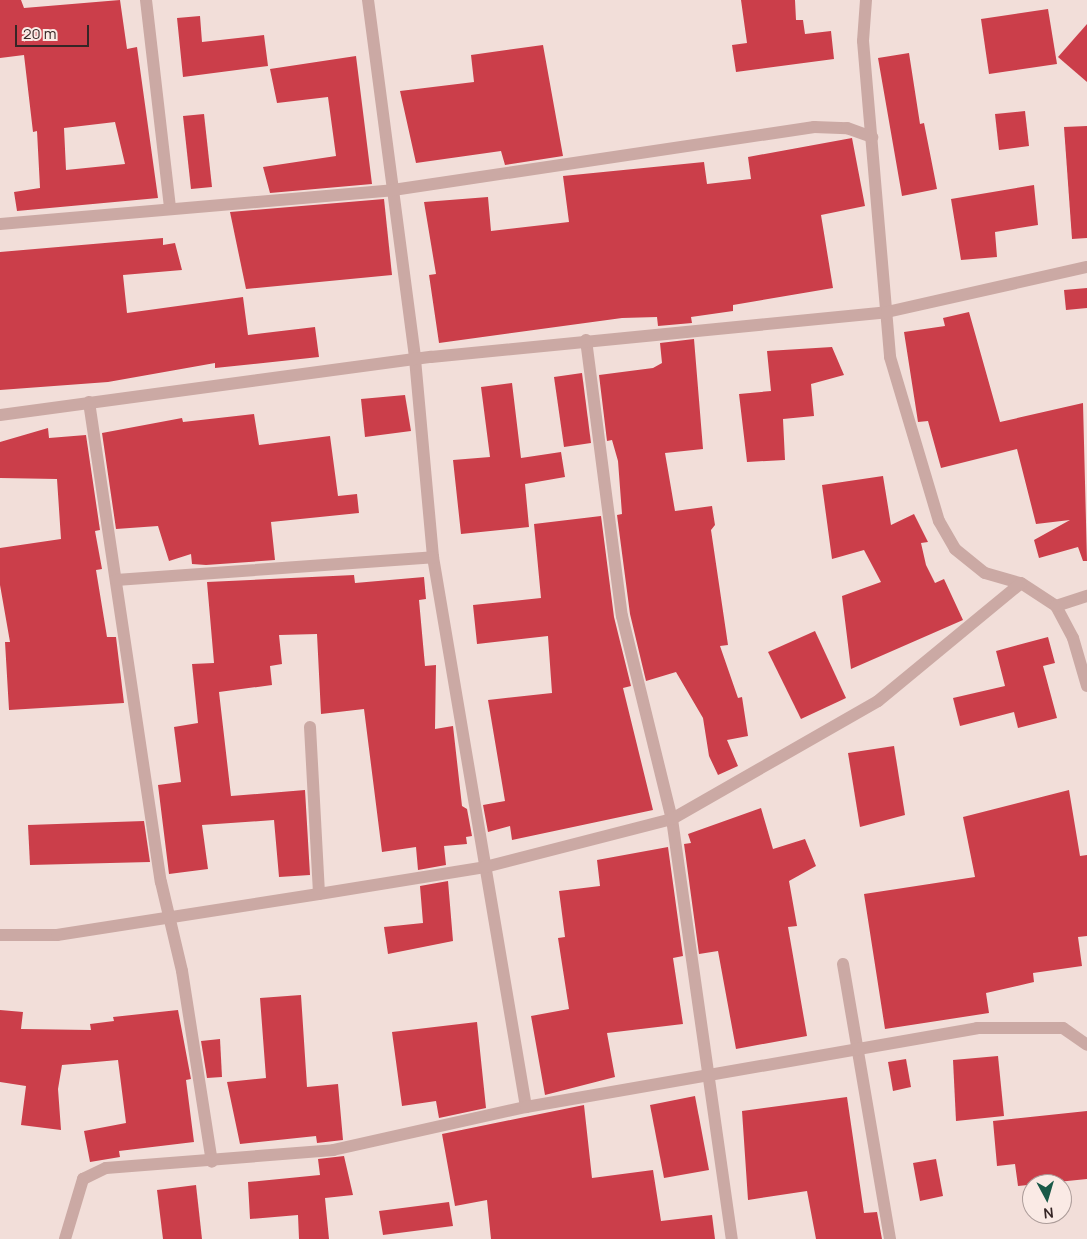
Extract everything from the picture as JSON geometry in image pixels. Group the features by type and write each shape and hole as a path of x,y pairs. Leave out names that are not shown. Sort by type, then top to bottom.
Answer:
{"street":[{"path":"146,0 170,209"},
{"path":"368,0 415,359 433,557 526,1107"},
{"path":"866,0 863,41 888,312 890,357 900,398 940,521 955,549 986,573 1021,584 1056,606 1073,638 1087,686"},
{"path":"0,224 393,190 814,127 847,128 872,137"},
{"path":"0,415 415,359 586,340 888,312 1087,267"},
{"path":"586,340 622,616 672,819 705,1076 732,1239"},
{"path":"89,402 170,919 212,1162"},
{"path":"116,580 433,557"},
{"path":"0,935 57,935 170,919 485,867 672,819 878,701 1021,584"},
{"path":"1056,606 1087,596"},
{"path":"310,727 319,894"},
{"path":"843,964 856,1049 880,1161 890,1239"},
{"path":"65,1239 83,1179 106,1168 187,1160 212,1162 333,1150 526,1107 977,1028 1063,1028 1087,1045"}],"building":[{"path":"0,0 21,0 24,8 120,0 127,49 137,47 158,198 17,211 14,192 40,188 37,131 33,132 24,55 0,58","holes":["115,122 125,164 66,170 64,128"]},
{"path":"741,0 795,0 796,20 803,20 805,34 831,31 834,59 736,72 732,45 747,43"},
{"path":"1048,9 1057,64 989,74 981,19"},
{"path":"200,16 202,42 264,35 268,66 183,77 177,18"},
{"path":"1087,24 1087,82 1058,57"},
{"path":"543,45 563,156 505,165 501,151 416,163 400,91 474,82 471,55"},
{"path":"909,53 920,124 924,123 937,189 902,196 878,58"},
{"path":"356,56 372,184 270,193 263,167 336,156 328,97 277,103 270,69"},
{"path":"1025,111 1029,146 999,150 995,114"},
{"path":"204,114 212,187 191,189 183,116"},
{"path":"1087,126 1087,238 1072,239 1064,127"},
{"path":"852,138 865,206 821,215 833,288 733,305 733,311 691,317 692,323 658,326 657,317 622,318 439,343 429,275 436,274 424,202 488,197 491,231 569,222 563,176 704,162 707,184 751,179 748,157"},
{"path":"1034,185 1038,225 995,232 997,257 961,260 951,199"},
{"path":"384,199 392,275 246,289 230,212"},
{"path":"163,238 163,245 175,243 182,270 123,275 127,313 243,297 248,335 315,327 319,357 215,368 215,363 108,382 0,390 0,252"},
{"path":"1087,288 1087,308 1066,310 1064,290"},
{"path":"969,312 1000,422 1083,403 1087,561 1083,561 1078,547 1039,558 1034,540 1070,520 1036,524 1017,449 941,468 928,421 918,422 904,332 945,326 943,318"},
{"path":"694,339 703,449 665,453 675,511 712,506 715,525 711,530 728,645 720,646 738,698 742,697 748,736 727,740 738,766 718,775 709,756 703,718 676,672 646,681 630,614 617,515 622,514 618,461 612,440 607,441 599,375 653,368 662,363 660,343"},
{"path":"832,347 844,375 811,384 814,416 783,419 785,460 747,462 739,394 771,391 767,351"},
{"path":"582,373 591,443 564,447 554,377"},
{"path":"512,383 521,458 561,452 565,477 525,484 529,527 461,534 453,460 490,457 481,387"},
{"path":"405,395 411,431 365,437 361,399"},
{"path":"254,414 259,445 330,436 338,496 357,494 359,513 271,522 275,560 206,565 192,564 191,554 169,561 158,526 116,529 102,433 182,418 183,422"},
{"path":"48,428 49,438 86,435 100,530 95,531 102,569 96,570 107,637 116,637 124,703 9,710 5,642 10,642 0,585 0,548 61,539 57,479 0,478 0,442"},
{"path":"883,476 891,525 914,514 928,542 921,543 926,565 935,583 944,579 963,620 851,669 842,596 881,582 864,550 832,559 822,485"},
{"path":"601,516 614,617 631,686 623,688 653,810 512,840 510,826 488,832 483,805 505,801 488,700 552,693 548,636 477,644 473,605 541,598 534,524"},
{"path":"354,575 355,583 424,577 426,599 419,600 425,666 436,665 435,729 453,726 462,806 467,809 472,836 466,837 467,844 444,846 446,865 418,870 416,847 382,852 364,709 321,714 317,634 279,635 282,664 270,666 272,685 219,692 231,796 305,790 310,875 279,877 274,820 202,825 208,869 169,874 158,785 181,782 174,727 198,723 192,664 214,663 207,582"},
{"path":"815,631 846,698 801,719 768,652"},
{"path":"1048,637 1055,663 1043,666 1057,718 1018,728 1014,712 960,726 953,698 1005,686 996,651"},
{"path":"894,746 905,815 860,827 848,753"},
{"path":"1069,790 1080,856 1087,855 1087,936 1078,937 1082,966 1033,973 1034,982 986,993 989,1013 885,1029 864,894 975,877 963,817"},
{"path":"761,808 773,849 805,839 816,866 789,881 797,926 788,927 807,1036 736,1049 718,951 699,954 684,844 691,843 688,834"},
{"path":"144,821 150,862 30,865 28,825"},
{"path":"668,847 683,956 673,958 683,1024 607,1033 615,1077 545,1095 531,1016 569,1009 558,938 565,937 559,891 600,886 597,860"},
{"path":"448,881 453,941 388,954 384,927 423,923 420,886"},
{"path":"301,995 307,1087 338,1084 343,1140 317,1143 316,1136 240,1144 227,1082 266,1078 260,998"},
{"path":"0,1010 23,1012 21,1029 91,1030 90,1024 114,1021 113,1017 178,1010 191,1079 186,1080 194,1142 119,1151 120,1157 90,1162 84,1131 126,1123 118,1060 62,1065 58,1089 61,1130 21,1125 26,1086 0,1082"},
{"path":"477,1022 486,1108 439,1118 436,1101 402,1106 392,1032"},
{"path":"220,1039 222,1077 207,1078 201,1041"},
{"path":"998,1056 1004,1116 956,1121 953,1060"},
{"path":"906,1059 911,1087 893,1091 888,1062"},
{"path":"695,1096 709,1170 664,1178 650,1105"},
{"path":"847,1097 864,1213 877,1212 882,1239 816,1239 807,1191 748,1200 742,1111"},
{"path":"584,1105 592,1178 653,1170 661,1221 712,1215 715,1239 491,1239 487,1200 455,1206 442,1134"},
{"path":"1087,1111 1087,1179 1072,1181 1072,1174 1022,1174 1022,1186 1018,1186 1015,1164 997,1166 993,1121"},
{"path":"344,1156 353,1195 325,1198 329,1239 299,1239 298,1215 250,1219 248,1182 320,1175 318,1159"},
{"path":"936,1159 943,1196 920,1201 913,1163"},
{"path":"196,1185 202,1239 163,1239 157,1190"},
{"path":"449,1202 453,1226 383,1235 379,1211"}]}
